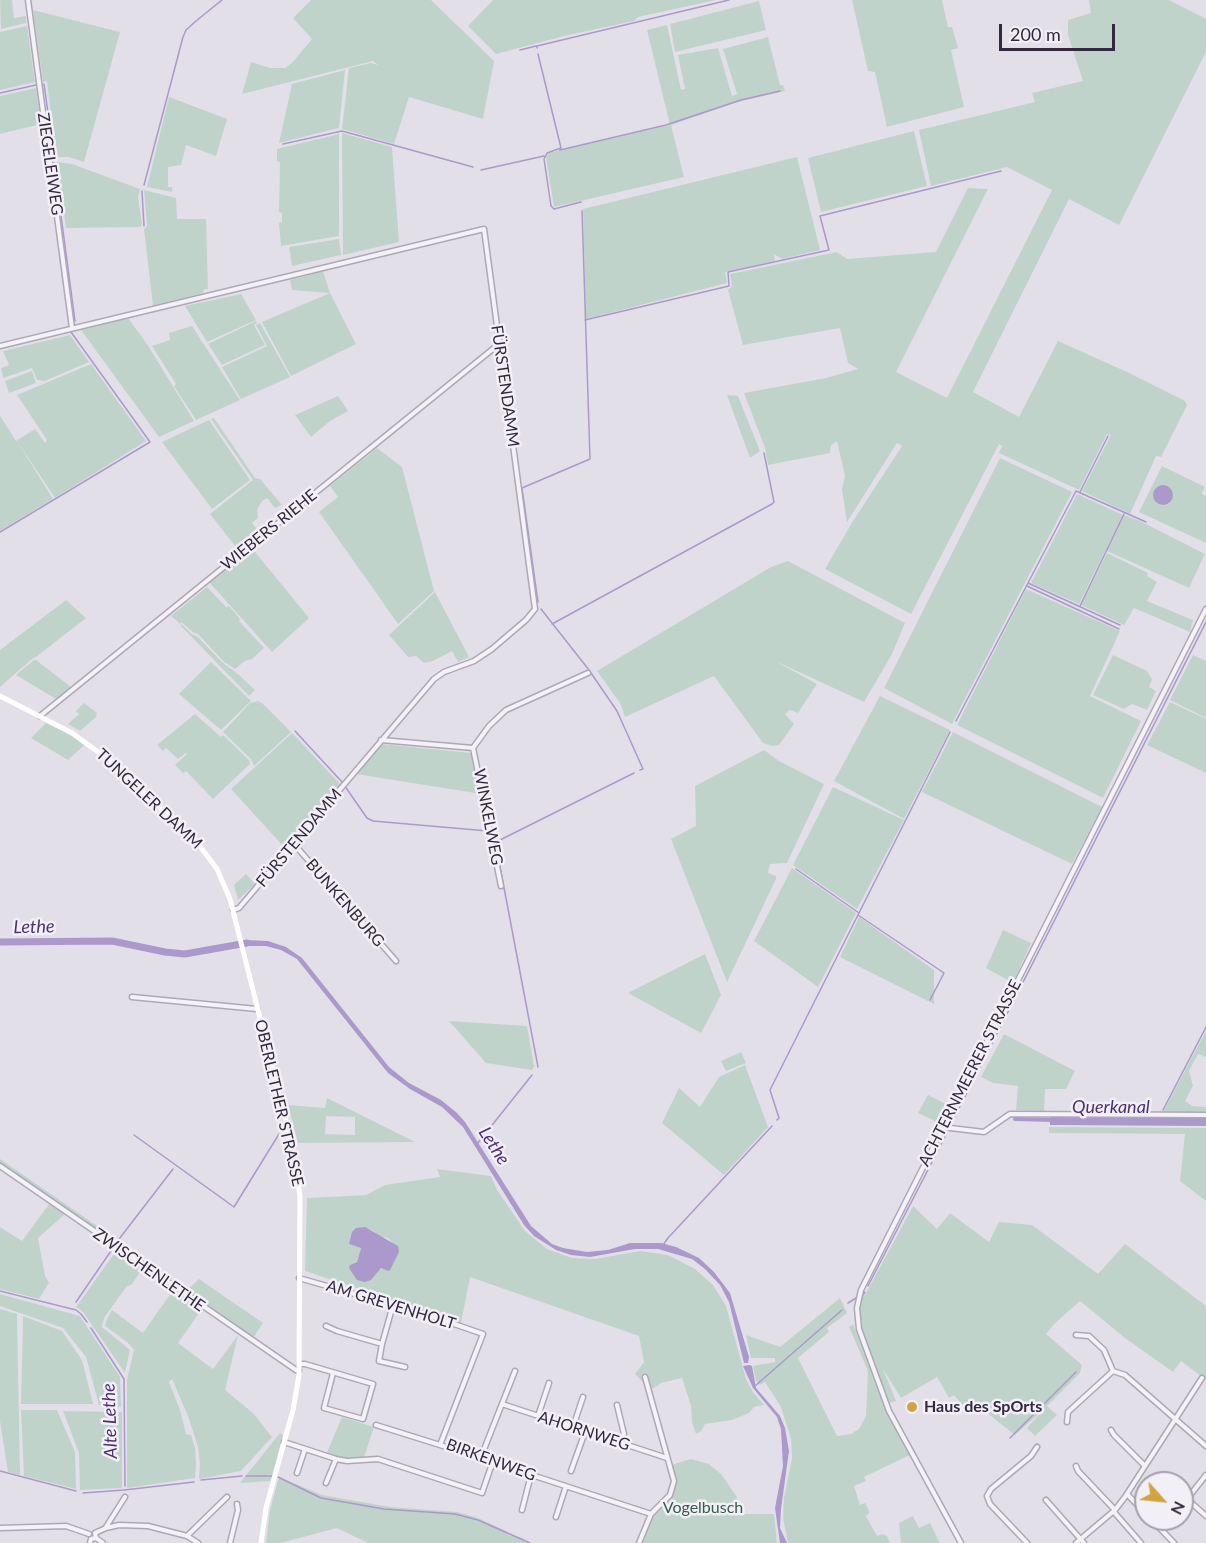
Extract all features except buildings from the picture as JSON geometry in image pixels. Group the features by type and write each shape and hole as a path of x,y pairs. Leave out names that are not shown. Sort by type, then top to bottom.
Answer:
{"street":[{"name":"ZIEGELEIWEG","path":"28,0 72,328"},
{"name":"FÜRSTENDAMM","path":"0,346 484,229 534,609 526,620 492,649 474,661 444,672 434,680 380,740 239,908 233,910"},
{"name":"WIEBERS RIEHE","path":"40,716 499,344"},
{"name":"ACHTERNMEERER STRASSE","path":"961,1543 889,1411 858,1325 857,1308 861,1290 1206,609"},
{"name":"WINKELWEG","path":"501,886 473,748 489,726 506,710 588,673"},
{"name":"TUNGELER DAMM","path":"0,696 72,733 93,747 189,833 217,869 233,910 243,949"},
{"name":"WINKELWEG","path":"380,740 473,748"},
{"name":"BUNKENBURG","path":"294,844 396,961"},
{"name":"OBERLETHER STRASSE","path":"243,949 300,1195 299,1367 294,1402 287,1419 285,1438 266,1508 261,1543"},
{"path":"132,997 257,1009"},
{"path":"942,1127 984,1132 1010,1114 1206,1115"},
{"name":"ZWISCHENLETHE","path":"0,1166 296,1370 299,1367 333,1373 373,1384 363,1419 324,1408 333,1373"},
{"name":"AM GREVENHOLT","path":"299,1278 483,1334"},
{"path":"393,1305 379,1361 405,1366"},
{"path":"326,1326 382,1344"},
{"name":"BIRKENWEG","path":"483,1334 440,1445 651,1514"},
{"path":"1076,1335 1089,1336 1104,1350 1113,1371 1125,1375 1206,1446"},
{"path":"481,1457 515,1371"},
{"path":"1068,1422 1068,1412 1113,1371"},
{"path":"639,1543 651,1514 670,1495 674,1481 645,1377"},
{"path":"1076,1543 1082,1541 1114,1511 1127,1494 1202,1378"},
{"path":"538,1416 549,1383"},
{"path":"573,1427 583,1397"},
{"name":"AHORNWEG","path":"502,1404 667,1458"},
{"path":"617,1405 624,1434 621,1443"},
{"path":"376,1425 440,1445"},
{"path":"1111,1430 1145,1466"},
{"path":"571,1471 585,1432"},
{"path":"285,1438 305,1449 336,1459 347,1461 378,1459 482,1494 493,1461"},
{"path":"1027,1543 990,1504 985,1495 1031,1456 1037,1447"},
{"path":"297,1473 305,1449"},
{"path":"326,1483 336,1459"},
{"path":"1076,1466 1141,1543"},
{"path":"522,1510 531,1475"},
{"path":"1206,1475 1187,1499 1206,1516"},
{"path":"556,1517 566,1486"},
{"path":"1127,1494 1134,1501"},
{"path":"106,1528 125,1497"},
{"path":"187,1536 227,1497"},
{"path":"1046,1500 1082,1541"},
{"path":"230,1543 238,1510 237,1504"},
{"path":"92,1538 106,1528 119,1525 148,1526 187,1536 198,1543"},
{"path":"0,1527 66,1526 103,1543"},
{"path":"1162,1531 1174,1543"}],"green space":[{"path":"0,0 12,0 14,18 26,16 26,23 1,29"},
{"path":"311,0 431,0 494,61 483,119 409,97 394,144 342,129 349,68 371,63 378,65 373,61 242,94 251,62 270,68 285,68 312,39 293,18"},
{"path":"493,0 716,0 638,17 634,21 496,54 468,26"},
{"path":"852,0 942,0 948,27 952,27 958,48 951,50 964,107 887,127 875,72 868,71"},
{"path":"1089,0 1169,0 1206,19 1206,52 1119,225 1069,199 973,392 1019,417 1058,341 1127,372 1185,401 1187,405 1161,457 1156,456 1130,514 1082,491 1111,435 1107,434 1079,490 999,453 1002,446 999,444 911,614 825,569 902,446 897,443 847,522 842,489 845,476 837,441 831,445 830,453 768,465 765,448 744,393 826,378 858,369 848,363 840,328 743,345 728,290 732,286 730,274 837,252 847,259 936,252 968,188 988,189 896,372 947,398 1052,190 1007,167 931,186 919,130 1035,102 1032,93 1083,81 1068,35 1068,20 1091,13"},
{"path":"759,1 766,30 675,52 670,24"},
{"path":"33,10 120,32 84,162 69,157 56,157 47,81 43,82"},
{"path":"667,25 681,90 685,89 678,55 718,48 732,96 737,94 723,49 768,37 780,85 783,85 785,91 738,102 671,125 684,177 554,207 546,157 549,153 670,125 647,30"},
{"path":"27,26 35,82 0,90 0,32"},
{"path":"345,70 339,128 279,143 292,84"},
{"path":"36,88 41,124 0,134 0,96"},
{"path":"169,97 227,119 216,156 186,145 181,165 168,167 168,187 172,187 172,192 147,187"},
{"path":"914,131 927,186 821,212 808,158"},
{"path":"342,133 392,147 399,242 343,255"},
{"path":"339,134 339,236 281,246 280,162 277,161 277,149"},
{"path":"797,157 820,250 782,259 774,254 775,261 725,272 727,283 586,319 583,209"},
{"path":"57,162 72,164 140,189 138,197 142,224 140,227 66,228"},
{"path":"144,190 176,198 177,219 206,219 208,289 203,290 204,293 153,306 144,229 147,226"},
{"path":"339,239 341,255 292,266 289,247"},
{"path":"323,271 330,293 292,290 290,280"},
{"path":"330,293 356,344 291,376 262,322"},
{"path":"241,294 256,320 207,342 185,306"},
{"path":"128,318 149,347 194,421 159,437 81,330"},
{"path":"256,321 254,325 265,345 222,365 208,344"},
{"path":"260,323 290,377 241,399 222,367 267,346 256,325"},
{"path":"192,326 240,400 196,420 152,346 170,340 169,333"},
{"path":"70,335 89,362 45,381 37,380 32,368 3,378 1,368 9,365 3,351"},
{"path":"91,364 146,441 55,498 17,441 53,499 0,531 0,416 16,441 35,429 45,443 47,440 17,395"},
{"path":"32,371 36,383 9,393 5,381"},
{"path":"727,395 738,396 760,451 750,458"},
{"path":"338,396 348,411 330,421 311,437 295,415"},
{"path":"214,418 255,478 260,479 282,505 275,508 267,498 262,501 257,510 258,518 252,523 260,533 239,551 210,514 253,480 211,419"},
{"path":"209,420 250,480 212,509 162,442"},
{"path":"377,448 402,467 434,591 398,624 319,512 338,497 330,486"},
{"path":"1000,458 1072,492 952,724 884,688"},
{"path":"1162,466 1205,487 1202,494 1206,496 1206,543 1139,512"},
{"path":"1077,494 1123,515 1079,604 1031,583"},
{"path":"1124,515 1205,554 1189,588 1107,551"},
{"path":"251,547 309,618 272,652 209,582 226,568 230,568 230,564"},
{"path":"1107,553 1148,573 1147,576 1157,582 1147,601 1193,620 1190,632 1134,608 1124,625 1081,605"},
{"path":"788,561 905,623 892,654 864,702 775,661 817,684 798,713 790,710 785,714 794,724 779,745 772,746 763,743 714,676 625,717 620,703 597,671 771,567"},
{"path":"207,587 226,607 229,606 240,619 239,621 264,648 252,659 245,661 235,669 224,662 198,634 171,616"},
{"path":"1026,589 1120,631 1090,696 1141,721 1103,798 957,725"},
{"path":"435,592 469,657 458,662 452,651 424,663 416,656 408,657 389,635"},
{"path":"66,600 86,618 33,658 0,687 0,650"},
{"path":"181,624 197,636 223,663 255,690 249,696"},
{"path":"1113,655 1147,671 1152,679 1149,687 1156,691 1147,710 1132,704 1124,709 1093,695"},
{"path":"1193,655 1206,661 1206,718 1170,700"},
{"path":"34,660 71,687 56,699 16,675"},
{"path":"211,662 251,701 221,730 179,694"},
{"path":"880,696 950,730 904,819 834,781"},
{"path":"258,701 291,732 254,766 251,759 223,732 250,703"},
{"path":"1170,702 1206,719 1206,773 1147,745"},
{"path":"84,703 97,713 96,717 80,731 68,724 79,714 76,711"},
{"path":"195,714 221,737 223,735 249,760 250,764 213,799 186,771 183,773 175,765 186,753 178,759 166,748 163,751 157,745"},
{"path":"46,723 69,734 84,745 68,760 31,738"},
{"path":"953,732 1102,807 1072,864 922,792"},
{"path":"292,733 340,784 295,833 297,835 285,848 231,789"},
{"path":"381,744 471,753 479,797 475,793 356,774"},
{"path":"764,750 779,761 824,784 787,863 770,864 768,873 776,876 776,879 727,982 671,839 696,826 695,786"},
{"path":"833,787 904,820 857,909 793,865"},
{"path":"792,868 856,913 818,987 754,941"},
{"path":"246,874 255,884 238,900 234,885"},
{"path":"859,917 934,970 934,1004 840,957"},
{"path":"1003,930 1031,943 1013,983 986,968"},
{"path":"705,954 721,995 701,1033 628,993"},
{"path":"449,1021 527,1026 534,1066 532,1070 486,1063"},
{"path":"1206,1031 1206,1057 1198,1054 1189,1071 1193,1086 1185,1101 1192,1106 1206,1107 1206,1113 1163,1112"},
{"path":"1004,1034 1075,1071 1066,1089 1045,1089 1044,1111 1016,1110 1018,1086 993,1083 981,1077"},
{"path":"741,1052 746,1063 726,1071 721,1061"},
{"path":"745,1065 768,1127 724,1175 662,1123 679,1088 700,1107 719,1077"},
{"path":"928,1095 946,1104 937,1122 918,1113"},
{"path":"327,1098 415,1142 298,1143 288,1105 325,1108","holes":["326,1116 355,1117 355,1135 325,1134"]},
{"path":"1049,1127 1206,1128 1206,1201 1180,1181 1185,1134 1049,1133"},
{"path":"0,1159 116,1239 113,1242 0,1164"},
{"path":"437,1169 491,1176 497,1190 525,1231 547,1249 572,1258 595,1259 640,1251 668,1255 695,1269 713,1285 726,1306 746,1379 764,1405 754,1407 749,1413 732,1420 705,1424 696,1434 692,1422 691,1406 682,1378 661,1383 651,1390 635,1374 644,1362 639,1336 470,1277 461,1323 305,1271 307,1198 366,1195 385,1185 440,1177","holes":["372,1230 378,1236 388,1238 392,1242 388,1271 382,1268 375,1273 350,1265 357,1262 361,1247 349,1244"]},
{"path":"50,1203 65,1214 38,1238 45,1276 49,1283 39,1299 0,1289 0,1227 22,1241"},
{"path":"913,1206 937,1229 950,1213 989,1242 999,1222 1032,1225 1098,1274 1125,1244 1206,1306 1205,1379 1181,1361 1173,1372 1125,1338 1080,1301 1046,1334 1082,1365 1080,1373 1047,1406 1057,1415 1035,1436 1027,1428 1044,1409 1015,1435 972,1401 965,1408 954,1395 949,1398 937,1377 901,1398 883,1369 896,1401 889,1403 860,1328 859,1308 861,1297 865,1295"},
{"path":"116,1251 142,1269 104,1318 102,1327 130,1350 125,1373 83,1312 76,1307"},
{"path":"199,1279 263,1323 253,1338 186,1291"},
{"path":"173,1290 202,1309 178,1343 213,1369 238,1335 225,1390 253,1413 272,1437 241,1471 199,1479 198,1447 172,1379 169,1382 186,1434 191,1435 195,1448 195,1478 127,1488 127,1380 134,1350 105,1326 106,1321 112,1310 143,1333"},
{"path":"0,1294 80,1316 120,1377 121,1407 99,1405 86,1357 63,1328 0,1306"},
{"path":"840,1298 847,1313 827,1328 829,1332 798,1358 837,1436 851,1434 859,1429 866,1416 868,1371 849,1327 853,1324 888,1412 912,1454 864,1477 866,1481 854,1486 860,1505 865,1503 870,1512 866,1516 877,1536 882,1534 887,1536 890,1543 788,1543 783,1518 784,1498 792,1458 791,1439 781,1407 765,1382 760,1385 756,1381 753,1366 775,1362 775,1358 751,1358 746,1335 780,1347"},
{"path":"0,1309 17,1314 20,1475 8,1472 0,1421"},
{"path":"23,1316 62,1331 82,1360 93,1404 21,1404"},
{"path":"21,1410 57,1410 75,1452 76,1489 24,1476"},
{"path":"63,1411 122,1412 122,1488 80,1490 79,1453"},
{"path":"342,1417 374,1427 364,1457 348,1459 326,1455"},
{"path":"280,1433 283,1435 271,1481 240,1483"},
{"name":"Vogelbusch","path":"691,1459 709,1464 721,1474 737,1497 739,1514 774,1514 777,1543 641,1543 650,1516 671,1496 676,1481 671,1465"},
{"path":"279,1477 322,1495 390,1507 457,1512 478,1518 508,1532 508,1535 523,1538 528,1543 368,1543 337,1528 281,1543 266,1543 270,1510"},
{"path":"913,1516 919,1528 930,1523 940,1543 901,1543 899,1523"}],"shaded area":[{"path":"1159,485 1167,485 1173,491 1173,499 1167,505 1159,505 1153,499 1153,491"},
{"path":"246,940 268,941 286,947 302,958 389,1067 409,1083 441,1100 465,1122 531,1226 552,1244 587,1252 608,1250 630,1243 661,1243 699,1258 714,1272 730,1293 749,1357 748,1363 744,1363 729,1302 720,1285 705,1269 692,1259 658,1249 635,1249 590,1257 571,1255 556,1250 534,1236 524,1225 463,1127 442,1107 410,1089 388,1073 297,959 281,950 266,946 247,946"},
{"path":"1050,1117 1206,1118 1206,1126 1050,1125"},
{"path":"365,1227 398,1246 399,1252 390,1270 381,1268 371,1280 365,1282 357,1280 349,1268 357,1262 361,1248 349,1244 352,1232 356,1228"},
{"path":"743,1366 752,1366 756,1388 780,1416 785,1428 789,1451 780,1528 787,1543 780,1543 775,1508 783,1466 781,1429 777,1417 753,1388"}],"waterway":[{"path":"144,185 183,37 186,30 222,0"},
{"path":"537,48 537,46 729,0"},
{"path":"520,50 536,46"},
{"path":"538,54 561,148 547,153 544,159 551,206 554,209 581,202"},
{"path":"44,84 54,157"},
{"path":"0,93 36,85"},
{"path":"560,150 666,125 741,100 780,91"},
{"path":"283,144 342,131 473,167"},
{"path":"481,170 544,156"},
{"path":"54,163 75,321"},
{"path":"585,320 729,286 728,272 829,250 820,216 1001,171"},
{"path":"142,191 144,226"},
{"path":"538,602 522,488 590,459 582,211"},
{"path":"0,532 150,442 71,332"},
{"path":"1080,492 1108,436"},
{"path":"552,624 772,504 774,502 764,453"},
{"path":"956,721 1076,491 1146,522"},
{"path":"1080,606 1124,514"},
{"path":"1028,583 1120,625"},
{"path":"1027,586 1119,629"},
{"path":"541,609 589,670"},
{"path":"950,1126 1206,622"},
{"path":"591,673 617,711 643,769 640,770"},
{"path":"295,731 342,782 367,818 373,821 488,831"},
{"path":"777,1120 779,1118 770,1090 950,732"},
{"path":"497,850 496,842 634,773"},
{"path":"498,856 538,1067"},
{"path":"796,869 859,913"},
{"path":"858,915 944,973 930,1000"},
{"name":"Lethe","path":"0,942 112,941 185,954 247,943"},
{"path":"1163,1110 1206,1027"},
{"path":"477,1144 532,1075"},
{"name":"Querkanal","path":"1015,1119 1053,1120"},
{"path":"663,1245 772,1126"},
{"path":"868,1286 947,1133"},
{"path":"134,1135 234,1207 279,1134"},
{"path":"116,1243 173,1169"},
{"path":"76,1302 113,1248"},
{"name":"Alte Lethe","path":"0,1291 76,1310 87,1322"},
{"path":"848,1303 856,1298"},
{"path":"755,1386 842,1310"},
{"name":"Alte Lethe","path":"91,1328 124,1379 125,1486"},
{"path":"1010,1438 1076,1372"},
{"path":"0,1471 76,1491"},
{"path":"201,1480 242,1476"},
{"path":"246,1476 272,1476"},
{"path":"278,1477 321,1498 384,1509 455,1514 478,1520 530,1543"},
{"path":"83,1493 194,1482"}],"place":[{"name":"Haus des SpOrts","path":"912,1407"}]}
